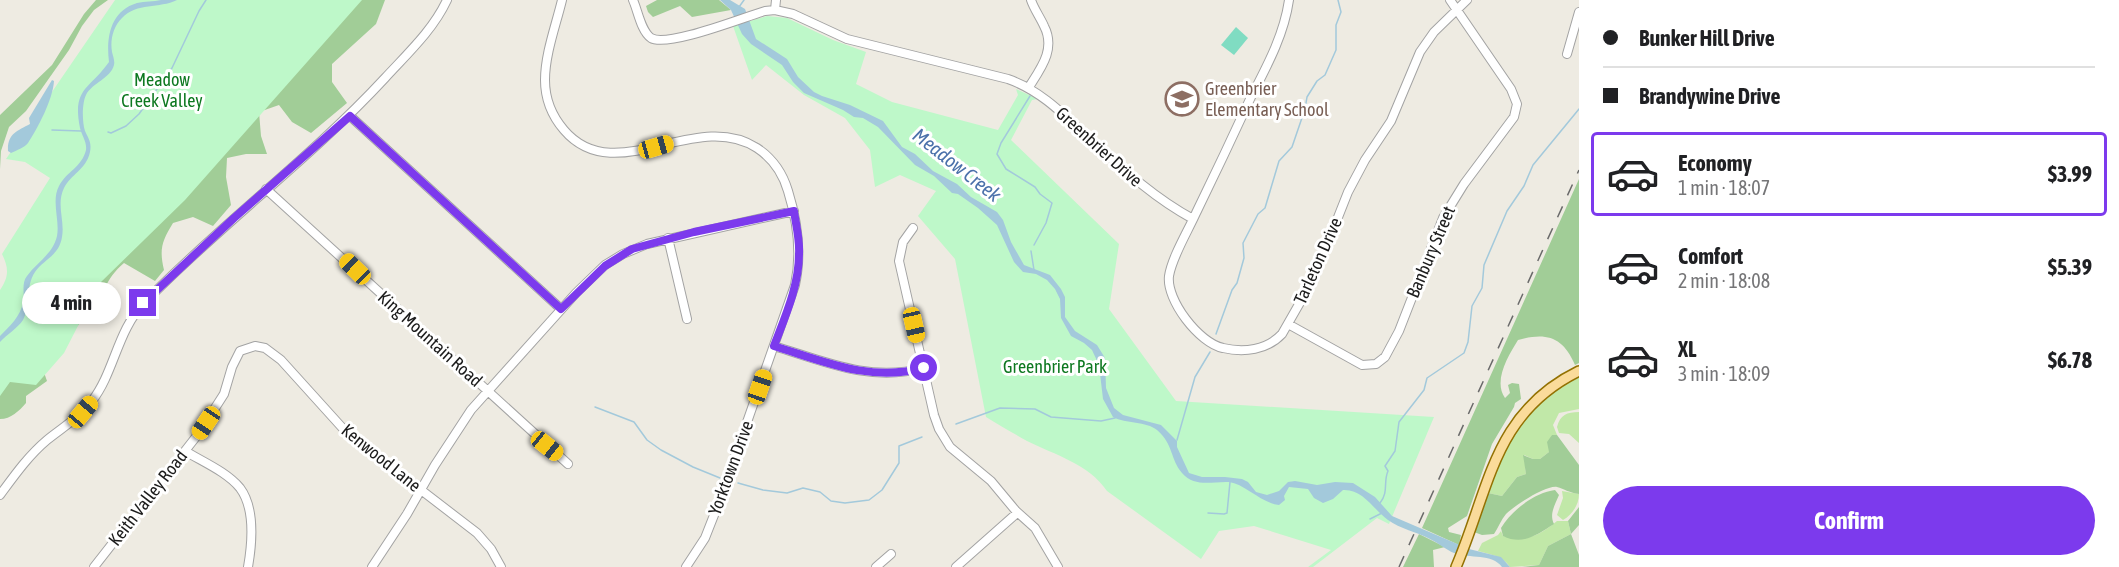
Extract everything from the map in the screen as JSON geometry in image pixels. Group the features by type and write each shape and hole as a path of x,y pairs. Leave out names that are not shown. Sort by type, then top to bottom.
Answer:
{"main road":[{"path":"1456,567 1500,450 1518,418 1542,394 1579,371"}],"street":[{"path":"0,495 33,453 72,422 92,401 103,384 124,330 143,303 266,189 350,116 431,27 447,0"},
{"name":"Yorktown Drive","path":"562,0 545,78 550,106 566,133 588,148 615,153 638,151 702,136 727,137 743,141 761,151 777,168 787,188 794,211 799,241 795,285 718,505 705,538 686,567"},
{"path":"633,0 644,29 657,40 677,39 775,10 776,0"},
{"path":"1029,87 1044,62 1049,42 1031,0"},
{"path":"1193,219 1281,36 1289,0"},
{"name":"Banbury Street","path":"1288,324 1362,365 1376,364 1385,357 1390,350 1443,218 1464,184 1511,123 1516,111 1516,98 1450,0"},
{"name":"Tarleton Drive","path":"1193,219 1171,268 1169,286 1177,306 1201,336 1222,348 1255,349 1276,340 1288,324 1314,278 1348,192 1365,160 1391,121 1420,52 1434,32 1467,0"},
{"name":"Greenbrier Drive","path":"775,10 793,14 847,39 1008,79 1029,87 1048,101 1148,191 1193,219"},
{"path":"1567,54 1579,12"},
{"path":"350,116 561,309"},
{"name":"King Mountain Road","path":"266,189 568,464"},
{"path":"372,567 441,455 487,391 592,277 614,259 632,249 668,238 794,211"},
{"path":"913,228 903,242 899,261 934,415 944,439 958,455 991,481 1017,513 1035,528 1058,567"},
{"path":"668,238 687,320"},
{"path":"774,346 827,364 858,371 891,373 924,368"},
{"name":"Keith Valley Road","path":"94,567 199,434 224,394 232,367 240,351 248,347 261,347"},
{"name":"Kenwood Lane","path":"261,347 281,360 347,433 477,533 491,549 501,567"},
{"path":"185,451 234,482 243,493 249,516 248,567"},
{"path":"956,567 1017,513"},
{"path":"876,567 891,554"}],"green space":[{"path":"96,0 108,0 94,10 26,111 9,127 1,151 0,169 0,115 52,65 84,14"},
{"name":"Meadow Creek Valley","path":"115,0 362,0 185,200 100,283 64,353 36,385 10,382 0,396 0,290 7,272 2,254 50,178 25,162 6,159"},
{"name":"Meadow Creek Valley","path":"199,0 385,0 376,24 332,64 332,82 347,103 311,133 292,122 279,105 259,112 261,136 267,154 246,154 227,158 226,177 231,205 213,226 193,217 173,223 162,245 164,270 155,281 124,263 108,282 96,321 87,319 80,323 62,344 40,361 47,381 26,396 26,403 18,412 8,418 0,419 0,361"},
{"path":"657,0 719,0 731,10 692,17 680,6 653,17 646,6"},
{"name":"Greenbrier Park","path":"767,16 787,18 833,40 866,52 856,84 892,102 998,130 1018,95 1016,89 1038,99 1032,100 1011,140 1119,244 1109,309 1176,401 1434,417 1389,524 1377,518 1313,567 1308,567 1331,550 1254,526 1219,531 1201,559 1107,491 1100,482 1081,467 1027,441 986,417 955,259 918,216 936,191 900,175 875,187 870,150 845,118 804,95 766,65 752,80 733,26"},
{"path":"1236,27 1248,38 1234,55 1221,45"},
{"path":"1579,179 1579,363 1575,365 1565,348 1553,339 1537,337 1518,340 1503,369 1501,384 1505,398 1510,393 1508,385 1519,384 1521,399 1515,403 1492,444 1467,516 1448,528 1449,532 1461,535 1459,545 1422,528"},
{"path":"1579,377 1579,409 1559,413 1553,425 1557,435 1552,435 1549,452 1540,459 1524,455 1526,474 1517,477 1502,496 1488,493 1503,456 1520,424 1545,398"},
{"path":"1579,412 1579,443 1569,434 1559,433 1557,427 1565,415"},
{"path":"1552,435 1557,435 1579,465 1579,494 1557,487 1546,489 1510,510 1494,534 1482,535 1474,532 1488,493 1502,496 1517,477 1526,474 1523,455 1540,459 1549,452 1547,442"},
{"path":"1555,490 1559,495 1552,513 1554,524 1530,538 1517,540 1503,536 1501,528 1517,509 1539,495"},
{"path":"1562,491 1579,494 1574,509 1563,520 1557,515 1563,498"},
{"path":"1579,507 1579,525 1571,534 1568,521"},
{"path":"1557,521 1568,521 1571,534 1548,546 1539,565 1510,567 1500,558 1478,551 1482,543 1501,531 1503,536 1519,538 1532,536"},
{"path":"1419,534 1445,547 1433,550 1434,567 1403,567"},
{"path":"1571,534 1579,555 1579,567 1522,567 1539,565 1548,546"}],"water":[{"path":"177,0 134,10 122,18 114,30 111,43 114,62 112,70 92,87 85,98 83,123 90,143 90,152 82,168 67,183 62,194 63,231 58,249 32,278 23,320 0,342 0,336 14,321 22,307 25,279 55,242 58,230 56,198 59,186 81,161 86,150 78,115 80,97 109,62 109,35 115,19 121,12 137,3"},
{"path":"720,0 730,0 745,9 756,39 787,59 798,77 814,92 850,105 883,121 902,147 915,154 933,171 957,184 971,197 997,212 1024,265 1050,275 1065,297 1065,317 1075,331 1097,345 1105,358 1106,388 1114,408 1123,415 1161,425 1177,441 1177,447 1189,473 1202,477 1242,479 1248,482 1256,492 1267,495 1279,491 1288,482 1295,481 1317,485 1335,482 1353,483 1375,497 1392,516 1469,549 1501,557 1510,567 1502,567 1487,558 1451,552 1430,539 1393,523 1362,496 1350,491 1343,490 1333,499 1323,503 1314,498 1308,489 1289,487 1284,496 1285,500 1279,505 1266,501 1235,483 1204,483 1187,478 1178,468 1166,441 1157,430 1147,425 1113,417 1103,399 1099,365 1092,350 1071,336 1061,318 1060,299 1055,289 1047,280 1036,274 1023,272 1014,262 997,225 978,208 958,194 952,193 934,176 915,165 878,127 863,118 854,117 804,93 793,82 782,65 751,44 742,34 731,10"},
{"path":"52,80 54,81 51,96 36,130 26,145 11,153 8,151 8,145 11,137 30,124 29,118"}],"waterway":[{"path":"108,132 111,133 126,126 139,114 172,68 206,0"},
{"path":"739,7 744,0"},
{"path":"1216,334 1232,290 1237,283 1244,258 1243,243 1258,214 1265,208 1279,161 1292,147 1307,97 1317,81 1325,75 1336,50 1336,25 1341,12 1338,0"},
{"path":"1030,96 1001,143 997,154 1006,169 1035,187 1052,203 1046,223 1034,245"},
{"path":"1380,503 1383,499 1388,471 1385,466 1395,451 1399,422 1424,390 1427,378 1464,353 1468,342 1472,306 1482,288 1484,265 1507,211 1524,186 1533,165 1579,109"},
{"path":"52,130 81,131"},
{"path":"1031,251 1034,270"},
{"path":"1177,440 1195,377 1210,352"},
{"path":"595,407 634,422 647,440 661,450 720,478"},
{"path":"956,424 1000,408 1035,409 1051,417 1101,421 1115,418"},
{"path":"738,483 763,490 787,493 803,488 820,492 831,501 845,503 869,500 882,490 899,463 899,446 922,437"},
{"path":"1208,513 1227,513 1230,482"},
{"path":"1370,519 1382,513"}],"railway":[{"path":"1399,567 1579,170"}],"place":[{"name":"Greenbrier Elementary School","path":"1182,99"}],"route":[{"path":"143,303 234,218 350,116 561,309 605,266 632,249 694,232 794,211 799,241 798,270 774,346 827,364 858,371 891,373 924,368"}],"water label":[{"name":"Meadow Creek","path":"957,165"}]}
